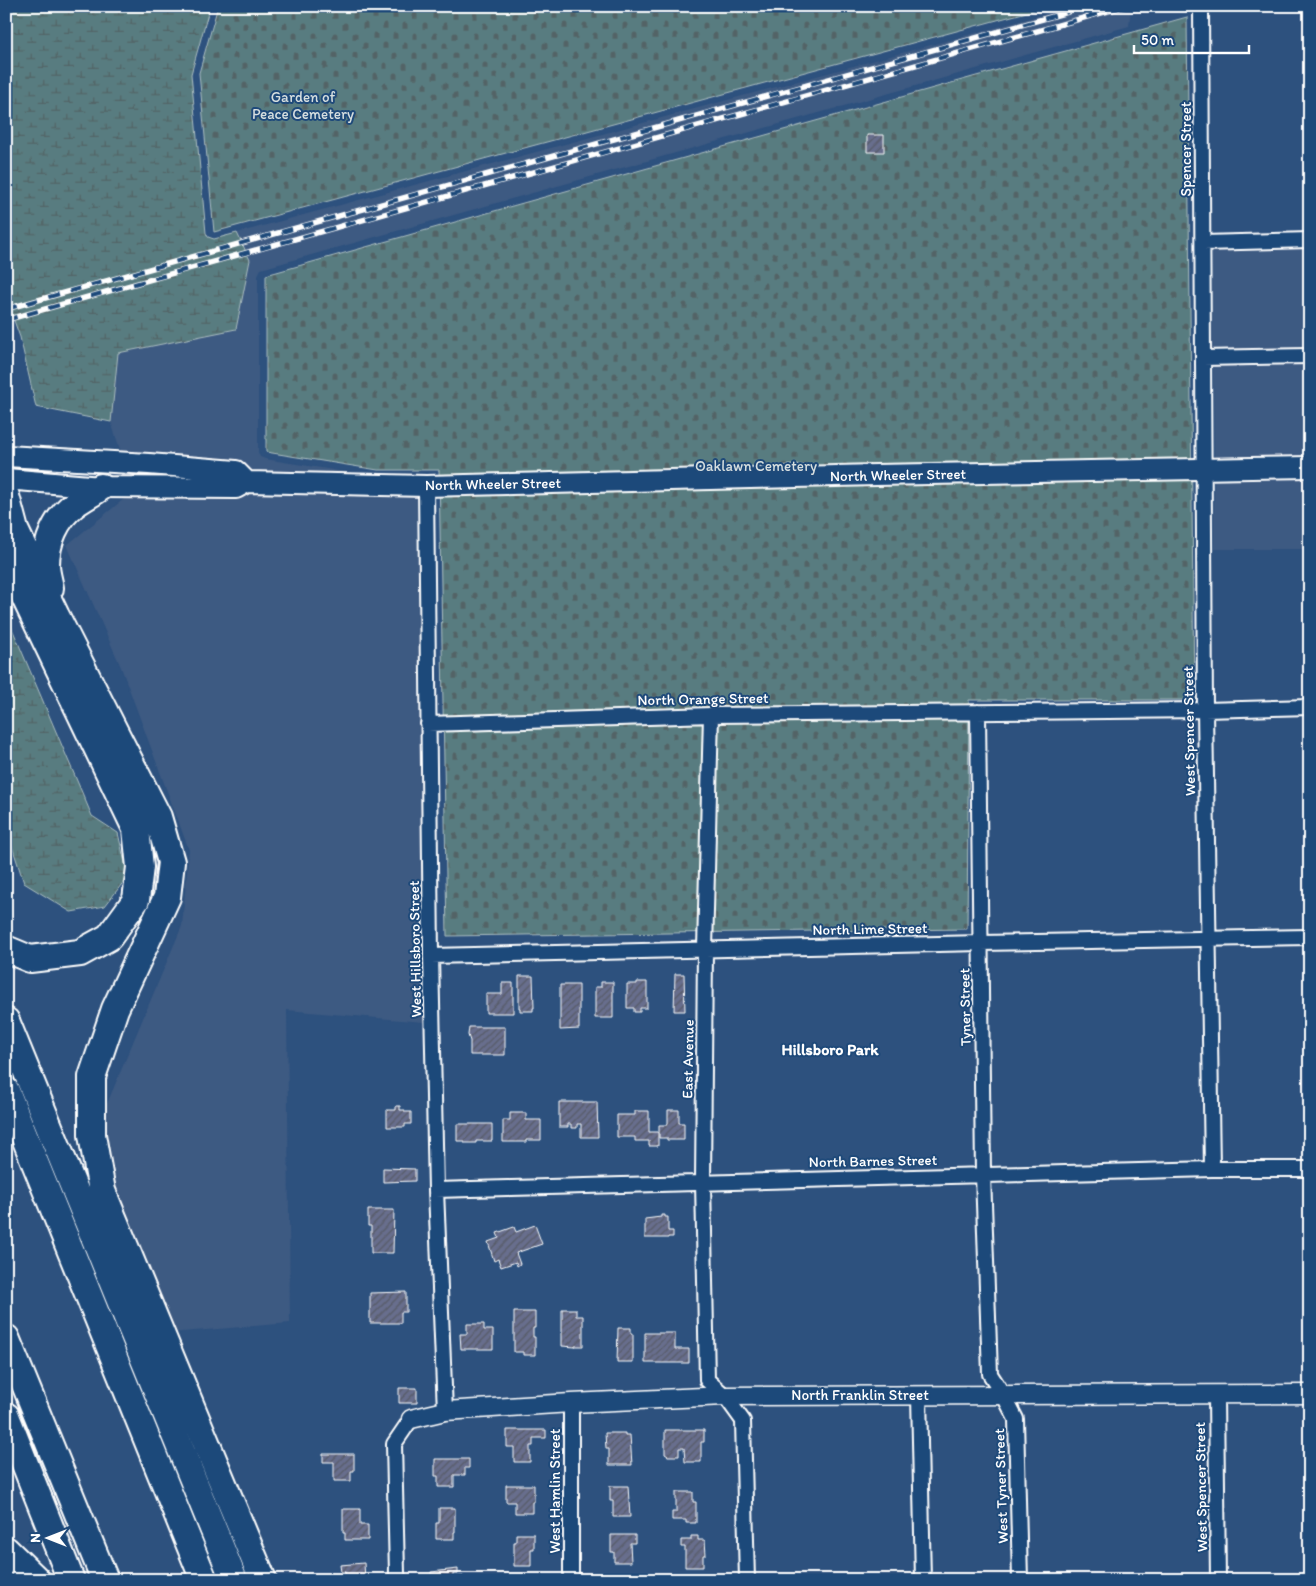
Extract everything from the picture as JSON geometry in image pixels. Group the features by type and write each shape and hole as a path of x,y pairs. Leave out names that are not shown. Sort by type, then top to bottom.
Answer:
{"highway":[{"path":"56,616 46,567 47,550 52,535 59,520 74,505 102,487"},
{"path":"6,496 15,530 56,616 158,817 171,862 167,897 116,1009 92,1077 92,1135 102,1191 263,1580"},
{"path":"6,558 136,829 140,867 136,900 109,937 80,953 72,954 30,958 6,949"},
{"path":"6,1021 234,1580"},
{"path":"6,1091 204,1580"},
{"path":"6,1338 105,1580"},
{"path":"6,1416 70,1580"},
{"path":"6,1550 37,1580"}],"main road":[{"name":"North Wheeler Street","path":"6,456 149,464 236,472 247,482"},
{"name":"North Wheeler Street","path":"6,479 102,487 236,488 247,482 426,486 1310,467"}],"street":[{"name":"Spencer Street","path":"1201,6 1204,292"},
{"path":"1203,243 1310,240"},
{"name":"West Spencer Street","path":"1204,292 1205,710 1212,1169"},
{"path":"1203,358 1310,356"},
{"name":"West Hillsboro Street","path":"426,486 436,1190 445,1411"},
{"path":"978,712 1310,707"},
{"name":"North Orange Street","path":"428,724 711,714 978,712"},
{"name":"Tyner Street","path":"978,712 983,1175 990,1374 1003,1394"},
{"name":"East Avenue","path":"711,714 705,949 703,1182 708,1380 725,1396 743,1421 747,1580"},
{"name":"North Lime Street","path":"432,956 1310,937"},
{"name":"North Barnes Street","path":"436,1190 1212,1169 1310,1169"},
{"name":"West Tyner Street","path":"1003,1394 1016,1419 1020,1580"},
{"name":"North Franklin Street","path":"411,1419 445,1411 725,1396 1310,1394"},
{"path":"919,1395 923,1580"},
{"name":"West Spencer Street","path":"1216,1395 1218,1580"},
{"name":"West Hamlin Street","path":"571,1403 571,1580"},
{"path":"399,1580 397,1574 394,1444 411,1419"}],"shaded area":[{"path":"1075,6 1131,6 1129,26 261,269 258,275 258,452 260,457 377,477 252,474 122,455 111,422 118,353 236,329 250,260 237,233"},
{"path":"1310,248 1310,348 1212,350 1212,250"},
{"path":"1310,364 1310,459 1214,460 1213,365"},
{"path":"1310,475 1310,549 1214,549 1214,476"},
{"path":"250,490 417,494 424,1022 287,1010 290,1323 170,1333 110,1190 101,1118 182,926 189,850 121,667 67,545 129,495"}],"green space":[{"path":"6,6 210,6 191,74 206,233 208,237 214,239 237,233 250,260 236,329 118,353 111,422 36,407 20,337 6,299"},
{"name":"Garden of Peace Cemetery","path":"218,6 1049,6 214,232 199,73"},
{"name":"Oaklawn Cemetery","path":"1187,17 1194,700 969,700 967,929 447,936 439,470 378,470 266,452 266,275"},
{"path":"6,610 8,619 92,816 118,833 128,876 105,906 71,912 24,883 6,828"}],"building":[{"path":"867,135 884,135 884,152 867,152"},
{"path":"675,974 684,974 685,1011 674,1011"},
{"path":"519,976 533,976 533,1011 520,1011"},
{"path":"601,982 613,982 613,1018 595,1018 595,987 601,987"},
{"path":"637,982 647,982 647,1008 640,1008 640,1012 634,1012 634,1008 627,1008 627,984 637,984"},
{"path":"502,983 513,983 513,1013 486,1013 486,994 502,994"},
{"path":"560,985 579,985 579,1029 560,1030"},
{"path":"469,1027 505,1027 505,1055 470,1055"},
{"path":"559,1102 597,1102 598,1137 581,1137 581,1124 577,1124 577,1128 571,1128 571,1124 568,1124 568,1127 559,1127"},
{"path":"396,1106 400,1106 400,1110 405,1110 405,1112 411,1112 411,1124 405,1124 405,1127 387,1127 387,1110 396,1110"},
{"path":"668,1110 679,1110 679,1123 684,1123 684,1140 659,1138 659,1125 667,1125 668,1123"},
{"path":"635,1111 649,1111 649,1132 658,1132 658,1146 649,1146 649,1141 635,1141 635,1137 617,1137 617,1115 635,1115"},
{"path":"510,1113 526,1113 526,1120 541,1120 541,1140 503,1142 503,1120 510,1120"},
{"path":"457,1124 492,1124 492,1141 464,1143 464,1141 457,1141"},
{"path":"383,1168 415,1169 415,1181 383,1182"},
{"path":"368,1210 394,1210 393,1253 371,1253 371,1226 368,1226"},
{"path":"661,1215 668,1217 668,1231 673,1231 673,1237 645,1238 645,1219 661,1217"},
{"path":"535,1225 542,1244 516,1253 520,1264 517,1266 516,1262 501,1267 498,1259 494,1261 488,1242 499,1238 497,1233 514,1227 516,1232"},
{"path":"406,1292 406,1312 401,1312 401,1323 370,1323 370,1293"},
{"path":"562,1309 576,1309 576,1316 583,1316 583,1346 562,1346"},
{"path":"514,1312 535,1312 533,1337 535,1337 535,1355 523,1355 523,1352 514,1352"},
{"path":"467,1324 484,1324 484,1330 493,1330 493,1349 461,1349 460,1334 467,1334"},
{"path":"618,1328 631,1328 631,1334 633,1334 633,1362 617,1362"},
{"path":"645,1333 675,1333 675,1349 689,1349 689,1363 645,1363"},
{"path":"399,1388 417,1388 417,1403 399,1403"},
{"path":"507,1430 546,1430 546,1438 533,1438 533,1446 530,1446 530,1462 514,1462 514,1447 507,1447"},
{"path":"665,1430 704,1430 704,1442 701,1442 701,1462 685,1462 684,1448 679,1448 679,1456 668,1456 665,1454"},
{"path":"605,1433 625,1433 625,1435 630,1435 632,1465 609,1465 609,1449 606,1449"},
{"path":"323,1454 354,1454 354,1471 351,1471 351,1481 334,1481 334,1462 323,1462"},
{"path":"435,1459 469,1459 469,1468 465,1468 465,1475 454,1475 454,1487 438,1487 438,1476 435,1476"},
{"path":"506,1485 534,1485 532,1513 515,1513 515,1502 506,1502"},
{"path":"610,1486 628,1486 630,1517 613,1517 613,1501 610,1501"},
{"path":"676,1492 693,1492 693,1502 696,1502 696,1523 686,1523 686,1520 672,1520 672,1512 676,1512"},
{"path":"439,1508 455,1508 454,1539 436,1539 436,1523 439,1523"},
{"path":"343,1509 360,1509 360,1525 368,1525 368,1540 345,1540 345,1533 343,1533"},
{"path":"516,1534 534,1534 534,1549 531,1549 531,1566 514,1566"},
{"path":"611,1535 635,1535 635,1543 630,1543 631,1562 614,1562 614,1552 611,1552"},
{"path":"691,1536 698,1536 698,1540 705,1540 706,1555 703,1555 703,1567 685,1567 685,1547 681,1547 681,1540 691,1540"},
{"path":"364,1563 365,1580 345,1580 345,1572 341,1572 340,1565"},
{"path":"458,1569 458,1574 453,1574 453,1577 463,1576 463,1580 432,1580 431,1572"}],"railway":[{"path":"6,320 1126,6"},
{"path":"6,309 1068,12"}],"district":[{"name":"Hillsboro Park","path":"830,1049"}]}
